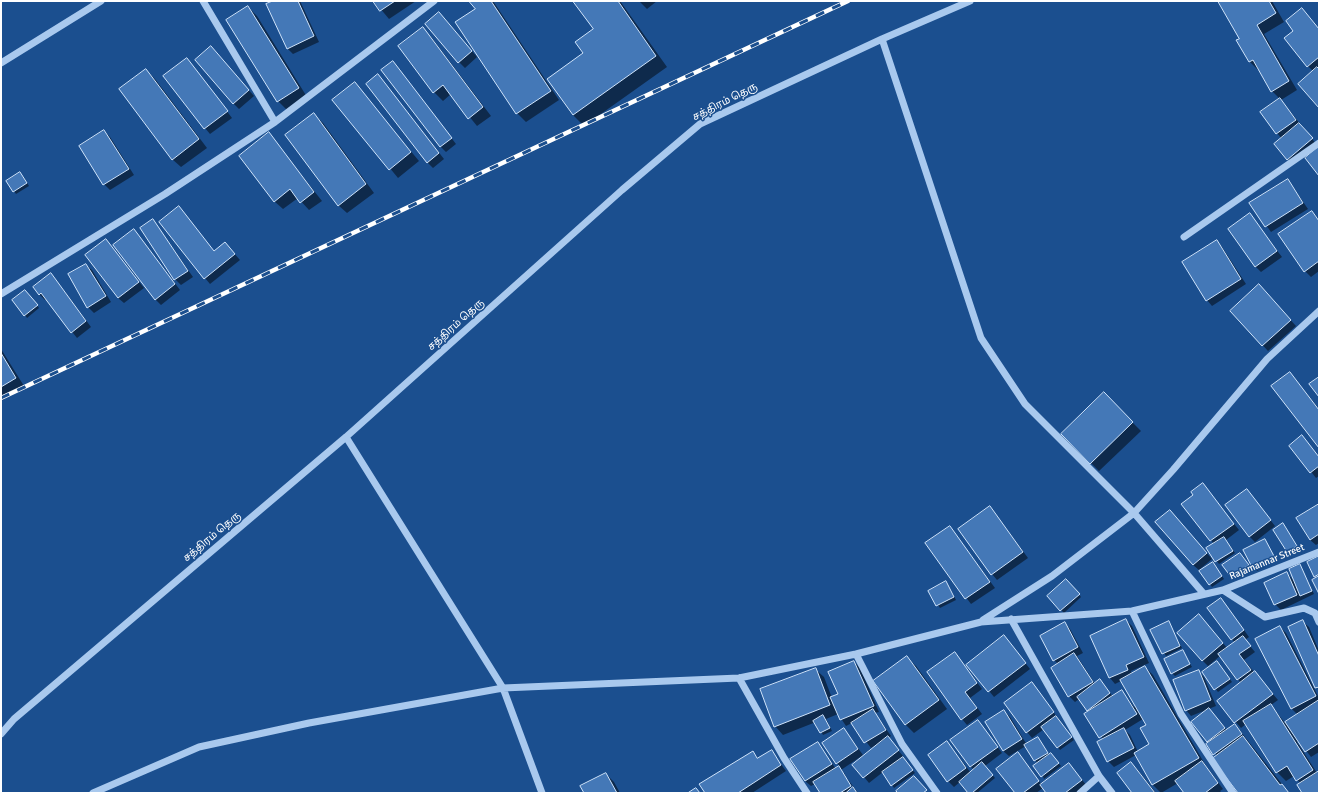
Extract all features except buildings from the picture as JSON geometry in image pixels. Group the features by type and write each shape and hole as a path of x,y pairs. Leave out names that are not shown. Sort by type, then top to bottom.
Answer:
{"street":[{"path":"1,63 100,1"},
{"path":"203,1 275,122"},
{"name":"சத்திரம் தெரு","path":"1,734 14,719 346,436 622,190 700,124 882,39 970,1"},
{"path":"1,294 165,194 275,122 429,2"},
{"path":"882,39 981,338 1025,404 1134,513 1204,594"},
{"path":"1184,237 1319,143"},
{"path":"93,793 199,748 309,723 503,688 739,678 856,654 981,622 1052,576 1134,513 1173,470 1267,359 1319,311"},
{"path":"346,436 503,688 542,793"},
{"name":"Rajamannar Street","path":"981,622 1132,611 1223,590 1319,552"},
{"path":"1223,590 1265,617 1304,608 1316,613 1319,622"},
{"path":"1132,611 1181,714 1233,793"},
{"path":"1011,620 1099,776 1112,793"},
{"path":"856,654 902,744 937,793"},
{"path":"739,678 784,758 807,793"},
{"path":"1080,793 1099,776"}],"railway":[{"path":"1,398 848,1"}]}
